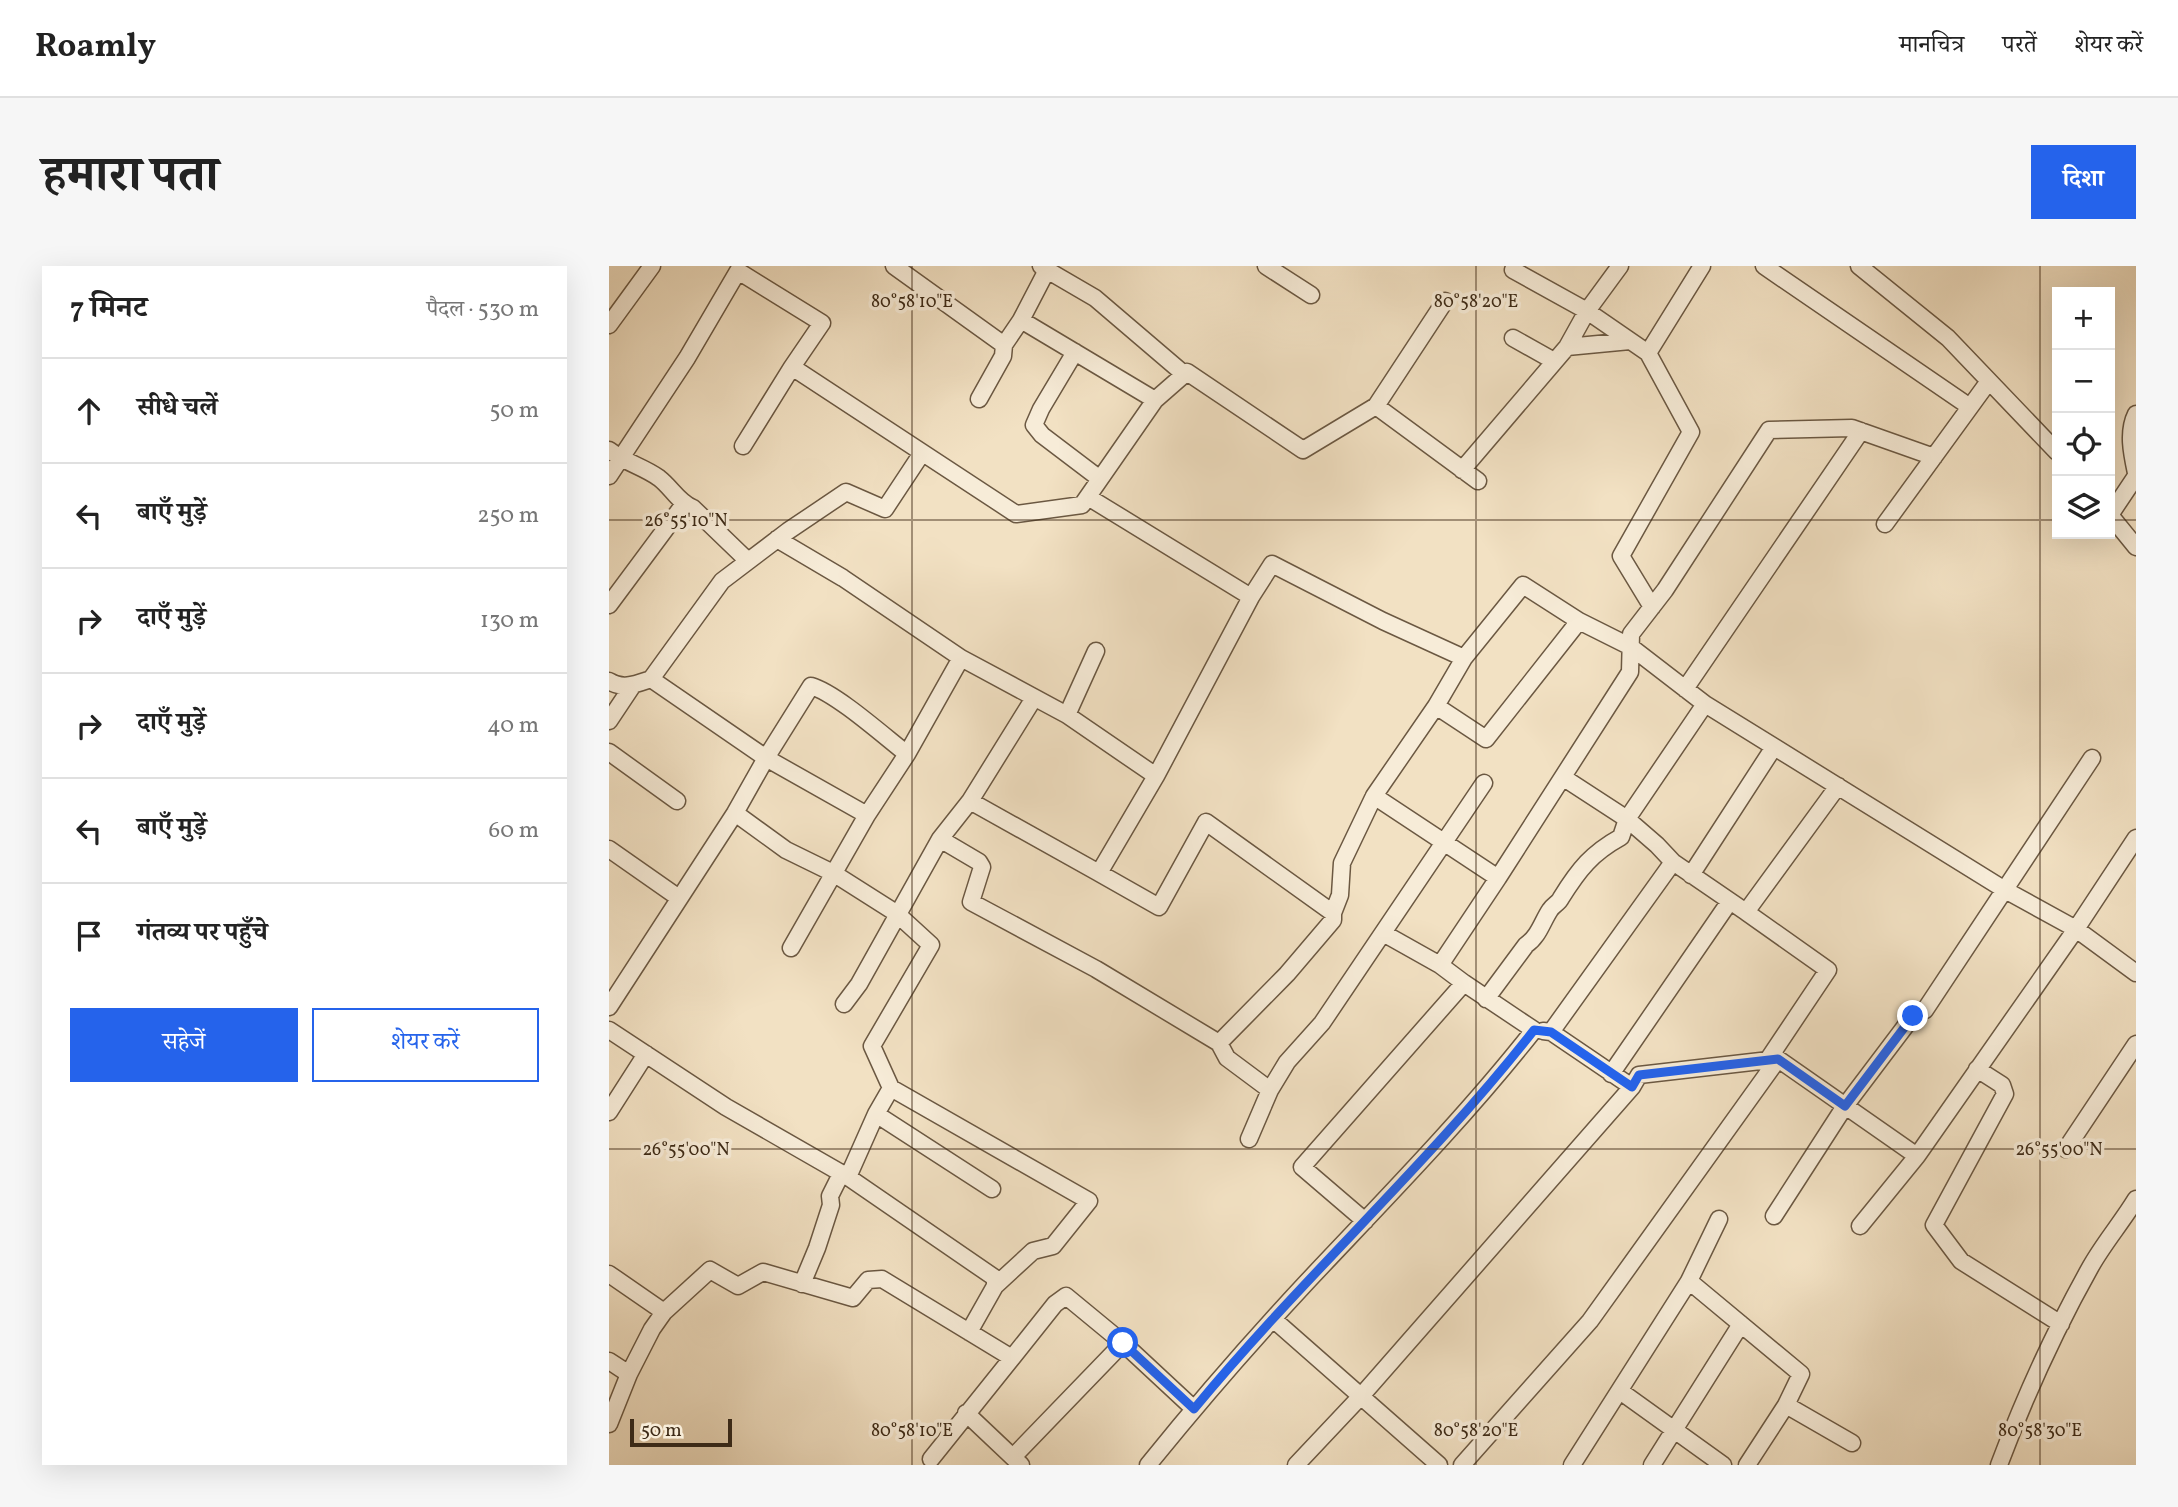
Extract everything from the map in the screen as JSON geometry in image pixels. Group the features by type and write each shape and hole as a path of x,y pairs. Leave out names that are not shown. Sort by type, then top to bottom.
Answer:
{"street":[{"path":"609,326 652,266"},
{"path":"894,266 1004,345"},
{"path":"1266,266 1311,295"},
{"path":"1462,470 1567,347 1587,311 1620,266"},
{"path":"1648,353 1702,266"},
{"path":"1763,266 1970,407"},
{"path":"1859,266 1880,272 1948,338 2052,448"},
{"path":"609,476 615,455 687,358 736,268 822,323 743,446"},
{"path":"979,399 1003,356 1004,345 1021,320 1044,268 1095,298 1184,374"},
{"path":"1513,270 1587,311 1648,353 1691,432 1622,556 1651,607"},
{"path":"792,367 1016,514 1082,505 1155,400 1187,372 1303,450 1376,406 1445,302"},
{"path":"1021,320 1155,400"},
{"path":"1513,338 1554,362"},
{"path":"1567,347 1630,341"},
{"path":"1075,352 1034,425 1042,435 1100,479"},
{"path":"1885,524 1989,381"},
{"path":"1376,406 1478,481"},
{"path":"2115,507 2136,475 2131,449 2132,422 2136,414"},
{"path":"1440,965 1564,778 1630,672 1631,634 1769,430 1852,428 1934,457"},
{"path":"1685,688 1861,431"},
{"path":"609,681 618,687 651,679 722,581 846,492 885,509 922,453"},
{"path":"615,455 659,478 748,561"},
{"path":"1087,497 1251,597"},
{"path":"609,605 684,504"},
{"path":"2115,521 2136,547"},
{"path":"777,539 843,578 961,658 1067,715 1156,776"},
{"path":"1099,873 1156,776 1251,597 1272,564 1464,658"},
{"path":"1220,1043 1287,974 1333,920 1340,895 1342,863 1374,796 1436,705 1464,658 1523,585 1579,621 1631,647 1705,704 2005,890 2076,929 2136,973"},
{"path":"1436,705 1486,739 1579,621"},
{"path":"1067,715 1097,651"},
{"path":"790,948 867,815 907,754 961,658"},
{"path":"651,679 766,758 867,815"},
{"path":"609,721 633,685"},
{"path":"609,1007 735,813 811,686 819,688 855,713 907,754"},
{"path":"844,1004 859,984 940,839 969,801 1034,698"},
{"path":"1486,999 1526,945 1534,939 1552,907 1560,901 1567,885 1599,850 1622,837 1627,819 1705,704"},
{"path":"1691,875 1774,747"},
{"path":"609,752 677,801"},
{"path":"1774,1216 1845,1106 1913,1016 1925,1010 2092,758"},
{"path":"1462,1465 1590,1321 1773,1060 1828,970 1673,862 1627,819 1564,778"},
{"path":"1249,1139 1270,1090 1287,1062 1322,1023 1484,783"},
{"path":"1746,912 1838,786"},
{"path":"1374,796 1499,878"},
{"path":"969,801 1159,907 1206,822 1333,914"},
{"path":"735,813 786,850 833,873 897,913 931,945 872,1046 891,1088 1089,1201 1053,1246 1033,1251 995,1286 969,1332"},
{"path":"1860,1226 1917,1156 2076,929 2136,838"},
{"path":"940,839 979,862 982,867 971,902 1097,969 1220,1043 1227,1058 1270,1090"},
{"path":"609,849 680,898"},
{"path":"1551,1032 1673,862"},
{"path":"1611,1074 1730,901"},
{"path":"1383,933 1440,965 1534,1030 1551,1032 1632,1087"},
{"path":"1365,1221 1302,1167 1464,983"},
{"path":"609,1030 726,1107 845,1176 995,1278 995,1286"},
{"path":"1148,1465 1194,1409 1409,1174 1534,1030"},
{"path":"2066,1149 2136,1044"},
{"path":"609,1112 646,1054"},
{"path":"1296,1465 1362,1395 1632,1087 1639,1075 1773,1060 1917,1156"},
{"path":"1977,1069 2002,1085 2005,1094 1934,1225 1961,1261 2061,1324"},
{"path":"802,1284 831,1205 830,1196 845,1176 891,1088"},
{"path":"876,1114 992,1189"},
{"path":"1999,1465 2038,1369 2061,1324 2092,1264 2136,1199"},
{"path":"1572,1465 1689,1280 1719,1219"},
{"path":"609,1424 629,1374 652,1329 664,1312 710,1270 738,1286 763,1272 853,1298 868,1280 883,1279 1012,1358"},
{"path":"609,1274 664,1312"},
{"path":"1689,1280 1801,1374 1786,1405 1747,1465"},
{"path":"931,1459 1055,1304 1066,1296 1123,1343 1194,1409"},
{"path":"1273,1320 1439,1465"},
{"path":"1652,1465 1672,1429 1741,1324"},
{"path":"966,1413 1017,1461 1123,1343"},
{"path":"609,1361 629,1374"},
{"path":"1620,1391 1720,1464"},
{"path":"1786,1405 1852,1443"}],"route":[{"path":"1123,1343 1194,1409 1303,1286 1409,1174 1534,1030 1551,1032 1632,1087 1639,1075 1778,1059 1845,1106 1913,1016"}]}
